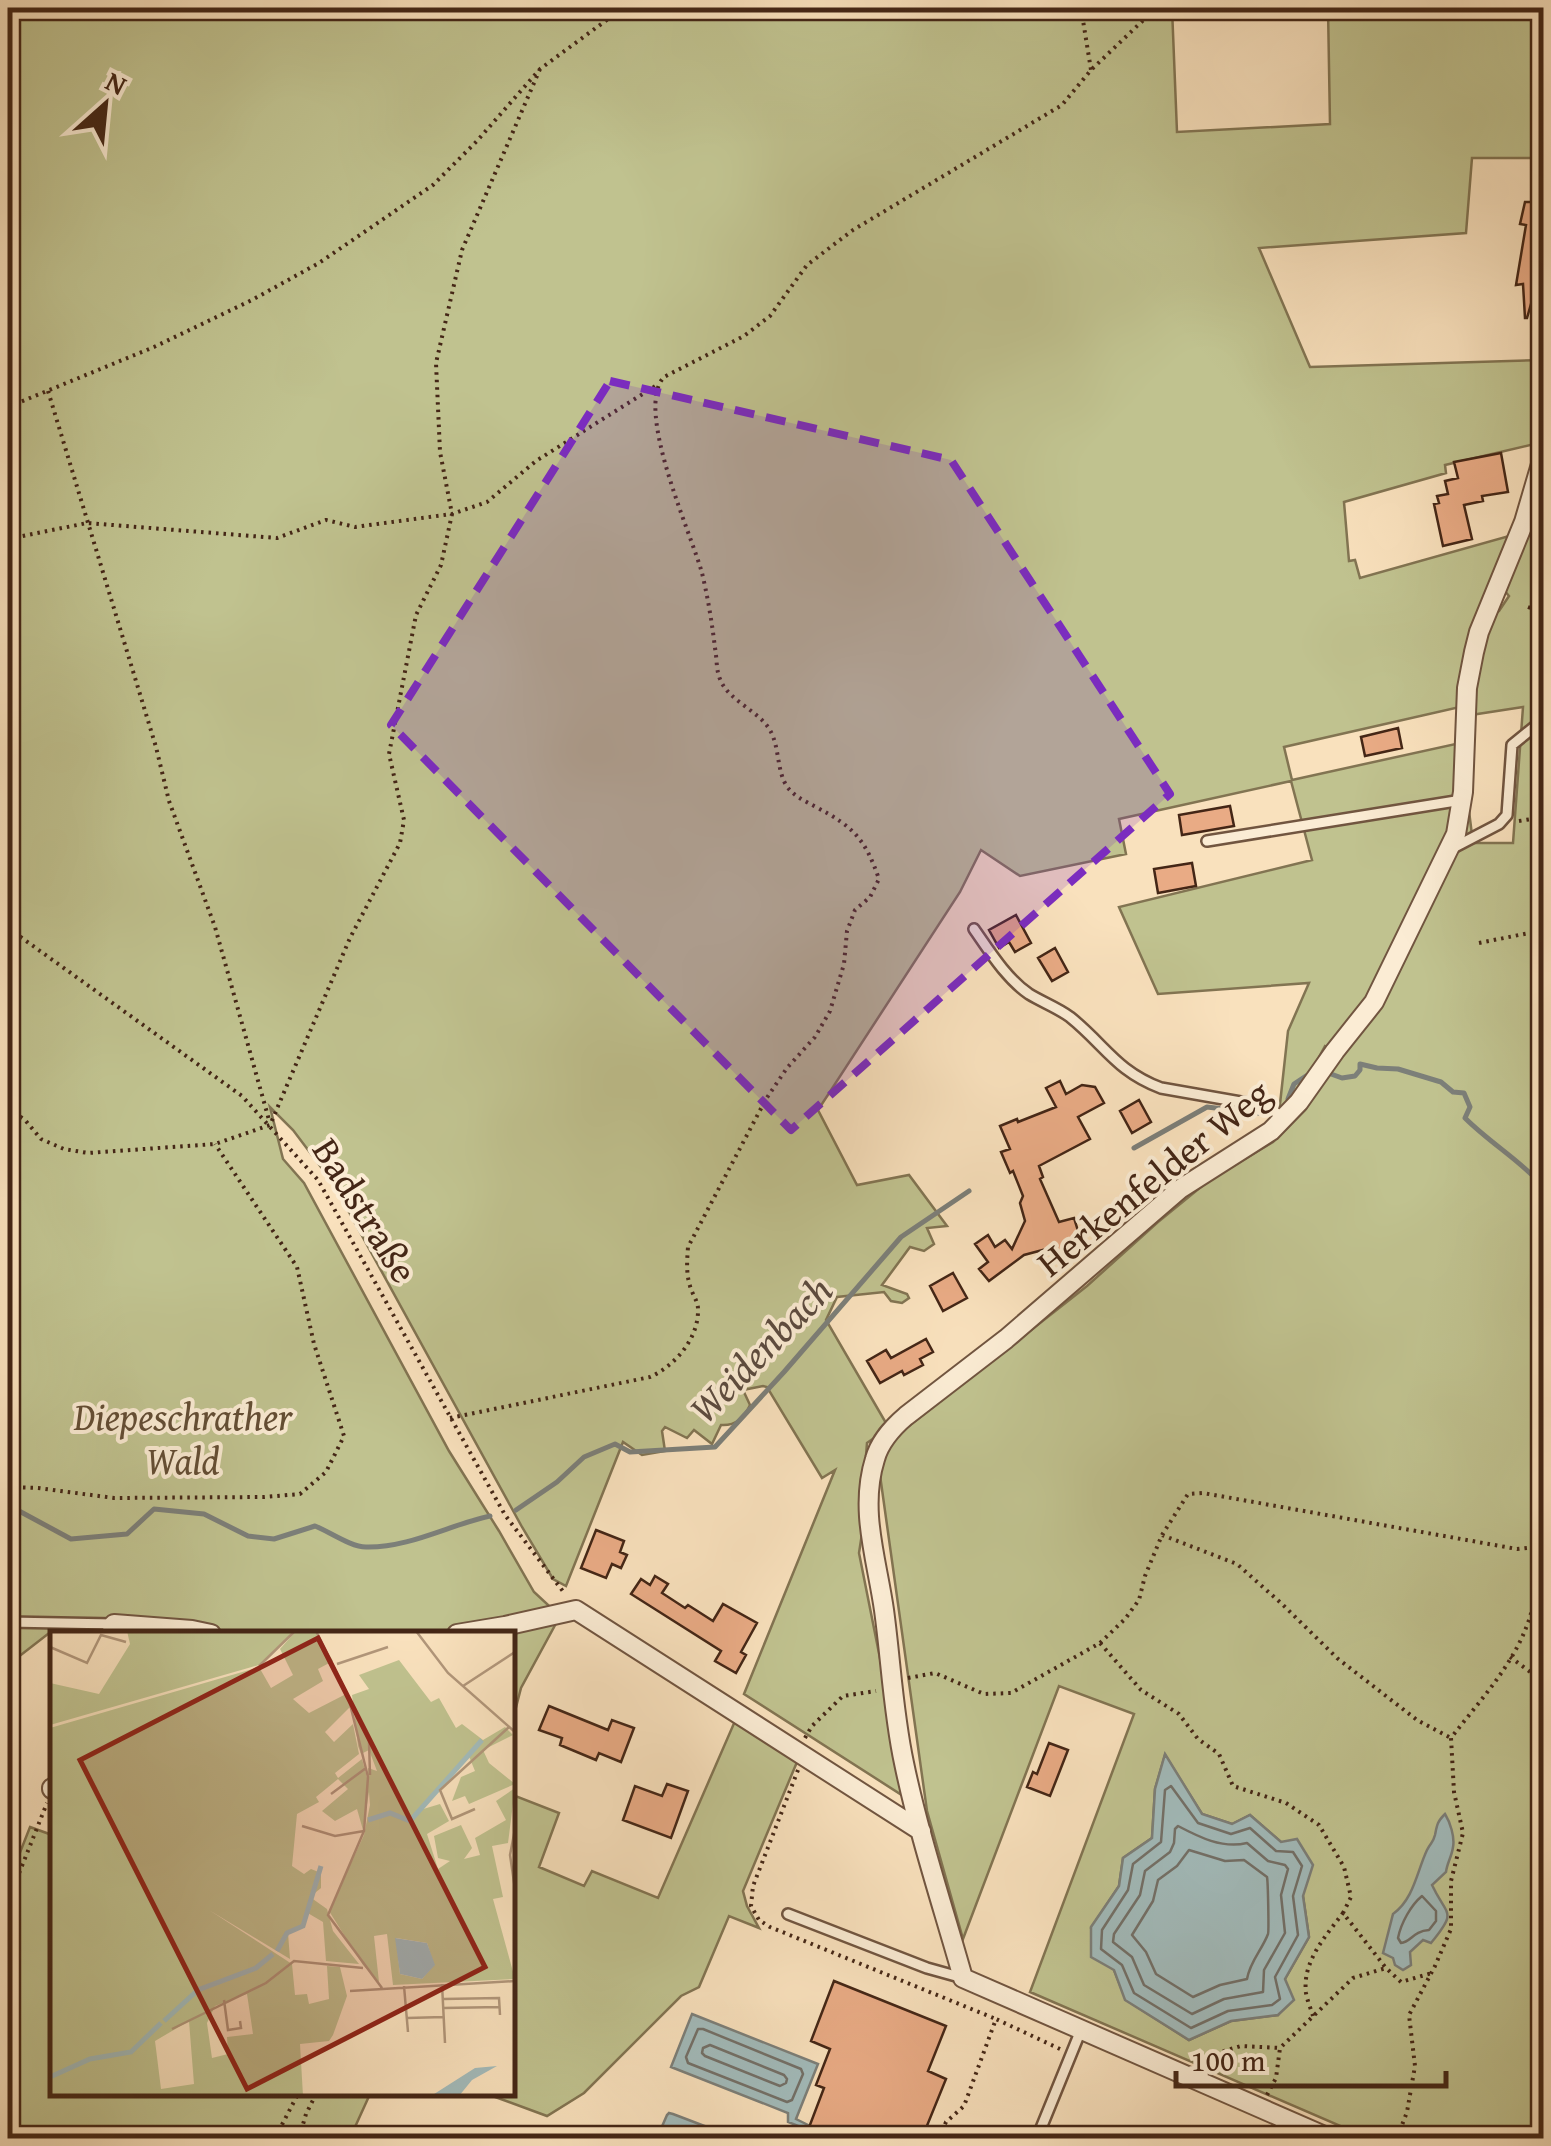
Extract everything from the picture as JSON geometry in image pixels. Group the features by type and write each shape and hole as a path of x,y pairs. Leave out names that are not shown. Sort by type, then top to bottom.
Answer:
{"street":[{"name":"Herkenfelder Weg","path":"963,1978 904,1762 868,1511 874,1459 892,1428 1006,1339 1180,1188 1260,1140 1284,1120 1374,1002 1460,820 1467,688 1476,642 1524,522 1544,454"},
{"path":"475,1631 576,1610 921,1831"},
{"path":"112,1629 197,1631"},
{"path":"963,1978 1329,2138"}],"lane":[{"path":"1449,850 1499,824 1507,815 1512,745 1544,718"},
{"path":"1207,841 1462,800"},
{"path":"974,929 1012,980 1069,1016 1122,1068 1144,1082 1269,1107 1284,1120"},
{"path":"8,1622 112,1629"},
{"path":"788,1914 963,1978"},
{"path":"1037,2138 1081,2030"},
{"path":"1275,2138 1284,2119"}],"path":[{"path":"8,407 154,347 319,263 433,185 540,69 624,8"},
{"path":"1080,8 1091,70"},
{"path":"8,539 87,524 277,538 326,520 355,528 452,514 487,502 536,461 664,377 744,336 770,316 807,265 852,230 1062,105 1091,70 1156,8"},
{"path":"8,1108 41,1139 88,1152 214,1144 270,1125 350,938 400,843 404,820 389,754 416,616 441,565 452,514 440,452 436,363 462,250 540,69"},
{"path":"450,1418 650,1376 665,1370 679,1357 695,1325 698,1306 686,1269 688,1247 766,1099 815,1037 830,1011 844,964 847,931 855,910 870,897 879,879 861,838 841,820 797,797 785,784 768,728 720,679 701,571 661,445 654,408 657,385"},
{"path":"48,391 169,801 215,927 270,1125"},
{"path":"1528,606 1544,613"},
{"path":"1499,824 1544,817"},
{"name":"Badstraße","path":"8,928 242,1096 318,1180 505,1515 576,1610"},
{"path":"1480,943 1544,930"},
{"path":"8,1487 114,1498 264,1497 300,1494 326,1472 344,1436 314,1344 297,1267 214,1144"},
{"path":"1071,2054 759,1920 751,1906 753,1886 801,1765 800,1745 812,1726 843,1696 935,1673 984,1694 1011,1692 1100,1643 1125,1620 1139,1600 1162,1535 1188,1494 1202,1493 1517,1550 1544,1546"},
{"path":"1162,1535 1236,1564 1337,1658 1417,1720 1450,1738"},
{"path":"1397,2138 1407,2112 1414,2066 1409,2015 1451,1930 1451,1881 1463,1833 1454,1792 1450,1738 1499,1676 1526,1628 1544,1576"},
{"path":"1536,1590 1544,1594"},
{"path":"1100,1643 1140,1690 1179,1714 1198,1739 1220,1754 1233,1786 1286,1803 1319,1826 1344,1868 1351,1896 1317,1948 1307,1972 1306,1993 1313,2016"},
{"path":"1510,1657 1544,1682"},
{"path":"8,1900 50,1794"},
{"path":"1343,1913 1401,1982 1432,1973"},
{"path":"1260,2109 1276,2078 1280,2048 1353,1978 1386,1968"},
{"path":"939,2138 946,2122 964,2106 996,2019"},
{"path":"1178,2072 1204,2057 1242,2046 1280,2048"},
{"path":"275,2138 297,2096"},
{"path":"299,2138 315,2096"}],"highlighted area":[{"path":"610,381 951,460 1170,794 791,1130 391,725"}],"green space":[{"name":"Diepeschrather Wald","path":"8,8 1172,8 1177,132 1330,124 1328,8 1543,8 1543,158 1472,158 1466,233 1259,248 1310,367 1543,360 1543,424 1539,443 1445,465 1446,473 1344,502 1349,561 1355,560 1360,578 1509,536 1460,707 1284,747 1292,780 1460,743 1450,833 1370,995 1330,1048 1325,1046 1298,1096 1279,1113 1288,1031 1309,983 1158,994 1119,907 1312,860 1291,781 1119,819 1126,854 1020,876 981,850 960,892 818,1110 857,1185 909,1175 947,1226 927,1228 934,1244 924,1251 910,1247 882,1285 909,1298 902,1303 891,1301 884,1292 837,1297 826,1320 886,1423 867,1443 859,1553 908,1799 744,1694 835,1470 822,1478 767,1387 743,1390 750,1405 748,1410 735,1423 721,1425 712,1444 694,1430 687,1438 665,1427 665,1451 642,1455 623,1442 566,1586 553,1579 333,1183 293,1130 270,1107 283,1159 304,1183 449,1451 534,1592 560,1616 521,1688 515,1711 515,1631 53,1630 8,1665"},
{"path":"1543,470 1543,2138 1368,2138 1030,1992 1134,1714 1059,1686 963,1939 927,1811 879,1468 891,1440 1087,1286 1207,1182 1273,1142 1305,1110 1340,1056 1468,803 1473,843 1513,843 1523,707 1471,715 1472,690 1490,616 1499,611 1509,596 1504,590","holes":["1165,1755 1202,1814 1232,1824 1250,1815 1281,1842 1303,1896 1309,1937 1285,1979 1278,2015 1231,2021 1189,2040 1126,2000 1091,1928 1119,1886 1123,1858 1152,1838 1155,1789"]},
{"path":"735,1721 797,1762 743,1891 759,1928 729,1916 699,1987 681,1996 584,2093 547,2116 492,2096 515,2096 515,1796 559,1813 539,1867 584,1886 592,1871 658,1898"},
{"path":"30,1827 50,1834 50,2096 369,2096 350,2138 8,2138 8,1883"}],"water":[{"path":"1165,1754 1202,1814 1232,1824 1250,1815 1281,1842 1297,1839 1313,1865 1303,1896 1309,1937 1285,1979 1294,2000 1278,2015 1231,2021 1189,2040 1125,2000 1114,1970 1091,1957 1091,1927 1119,1886 1123,1858 1152,1838 1155,1789"},
{"path":"1445,1814 1453,1834 1452,1850 1446,1872 1432,1885 1447,1919 1431,1943 1423,1940 1410,1952 1411,1965 1403,1970 1383,1953 1393,1914 1410,1893"},
{"path":"692,2014 818,2064 796,2119 810,2126 808,2130 788,2122 788,2113 671,2067"},
{"path":"669,2113 736,2138 657,2138"}],"building":[{"path":"1525,202 1541,202 1536,227 1544,228 1544,258 1527,318 1523,284 1516,285 1526,225 1520,224"},
{"path":"1501,453 1508,492 1482,496 1483,501 1464,505 1472,539 1443,546 1434,504 1439,503 1437,496 1448,494 1445,481 1458,478 1454,462"},
{"path":"1398,728 1402,748 1365,756 1361,737"},
{"path":"1230,806 1234,826 1182,835 1179,815"},
{"path":"1192,863 1196,886 1158,893 1154,869"},
{"path":"1016,915 1031,943 1015,952 1009,942 999,948 989,930"},
{"path":"1055,948 1068,972 1052,981 1038,958"},
{"path":"1060,1081 1066,1094 1082,1085 1095,1087 1104,1103 1078,1117 1090,1139 1039,1166 1043,1177 1040,1179 1059,1222 1074,1218 1082,1244 1052,1254 1050,1248 1024,1255 989,1281 979,1269 988,1262 975,1244 988,1235 995,1247 1005,1240 1012,1249 1025,1221 1020,1203 1023,1196 1001,1152 1010,1149 1000,1126 1056,1107 1046,1088"},
{"path":"1139,1100 1151,1122 1132,1133 1120,1111"},
{"path":"953,1273 967,1298 943,1311 930,1286"},
{"path":"926,1339 933,1352 920,1359 923,1365 880,1383 867,1361 886,1350 891,1358"},
{"path":"596,1530 624,1541 620,1552 627,1555 621,1568 612,1564 606,1578 581,1568"},
{"path":"655,1576 668,1584 662,1593 713,1621 723,1604 757,1623 741,1652 746,1655 736,1673 715,1661 721,1651 631,1594 641,1579 650,1585"},
{"path":"549,1706 608,1730 612,1720 634,1728 621,1762 599,1753 596,1760 560,1745 562,1738 539,1730"},
{"path":"1049,1743 1068,1750 1050,1796 1027,1787 1033,1772 1037,1774"},
{"path":"667,1784 688,1791 671,1838 623,1820 635,1786 662,1796"},
{"path":"834,1981 946,2026 928,2071 946,2079 922,2138 805,2138 824,2088 816,2085 830,2049 811,2041"}],"waterway":[{"name":"Weidenbach","path":"1331,1074 1342,1078 1355,1076 1360,1064 1398,1069 1464,1093 1470,1107 1465,1118 1544,1187"},
{"name":"Weidenbach","path":"1288,1099 1294,1084 1306,1076"},
{"name":"Weidenbach","path":"1134,1148 1207,1107 1266,1114"},
{"name":"Weidenbach","path":"516,1510 557,1482 584,1457 615,1444 630,1452 715,1447 901,1237 969,1191"},
{"name":"Weidenbach","path":"8,1505 71,1539 127,1534 154,1509 204,1514 248,1536 274,1539 315,1526 366,1547 413,1540 490,1516"}]}
